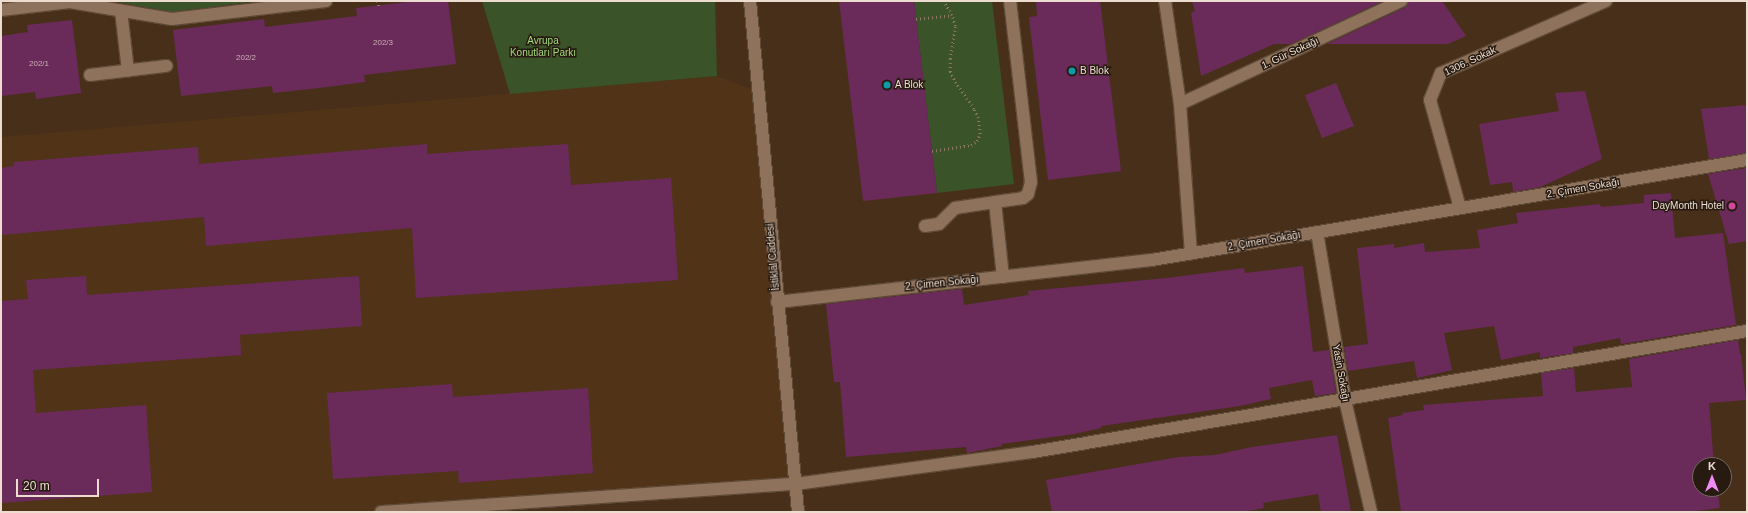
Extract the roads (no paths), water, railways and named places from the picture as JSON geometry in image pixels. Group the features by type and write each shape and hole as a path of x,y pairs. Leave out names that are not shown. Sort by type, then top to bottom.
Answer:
{"street":[{"path":"1,10 70,2 172,19 326,1"},
{"name":"İstiklal Caddesi","path":"750,1 777,302 798,512"},
{"path":"925,226 940,224 955,208 1023,198 1031,189 1010,1"},
{"path":"1166,1 1180,104 1191,254"},
{"name":"1. Gür Sokağı","path":"1180,104 1401,1"},
{"name":"1306. Sokak","path":"1460,208 1430,100 1441,73 1606,1"},
{"path":"121,11 128,71"},
{"path":"90,75 166,66"},
{"name":"2. Çimen Sokağı","path":"777,302 1152,260 1747,160"},
{"path":"995,202 1003,277"},
{"name":"Yasin Sokağı","path":"1317,232 1345,400 1371,512"},
{"path":"381,512 796,484 1033,452 1747,331"}],"place":[{"name":"B Blok","path":"1072,71"},
{"name":"A Blok","path":"887,85"},
{"name":"DayMonth Hotel","path":"1732,206"}],"park label":[{"name":"Avrupa Konutları Parkı","path":"543,46"}]}
